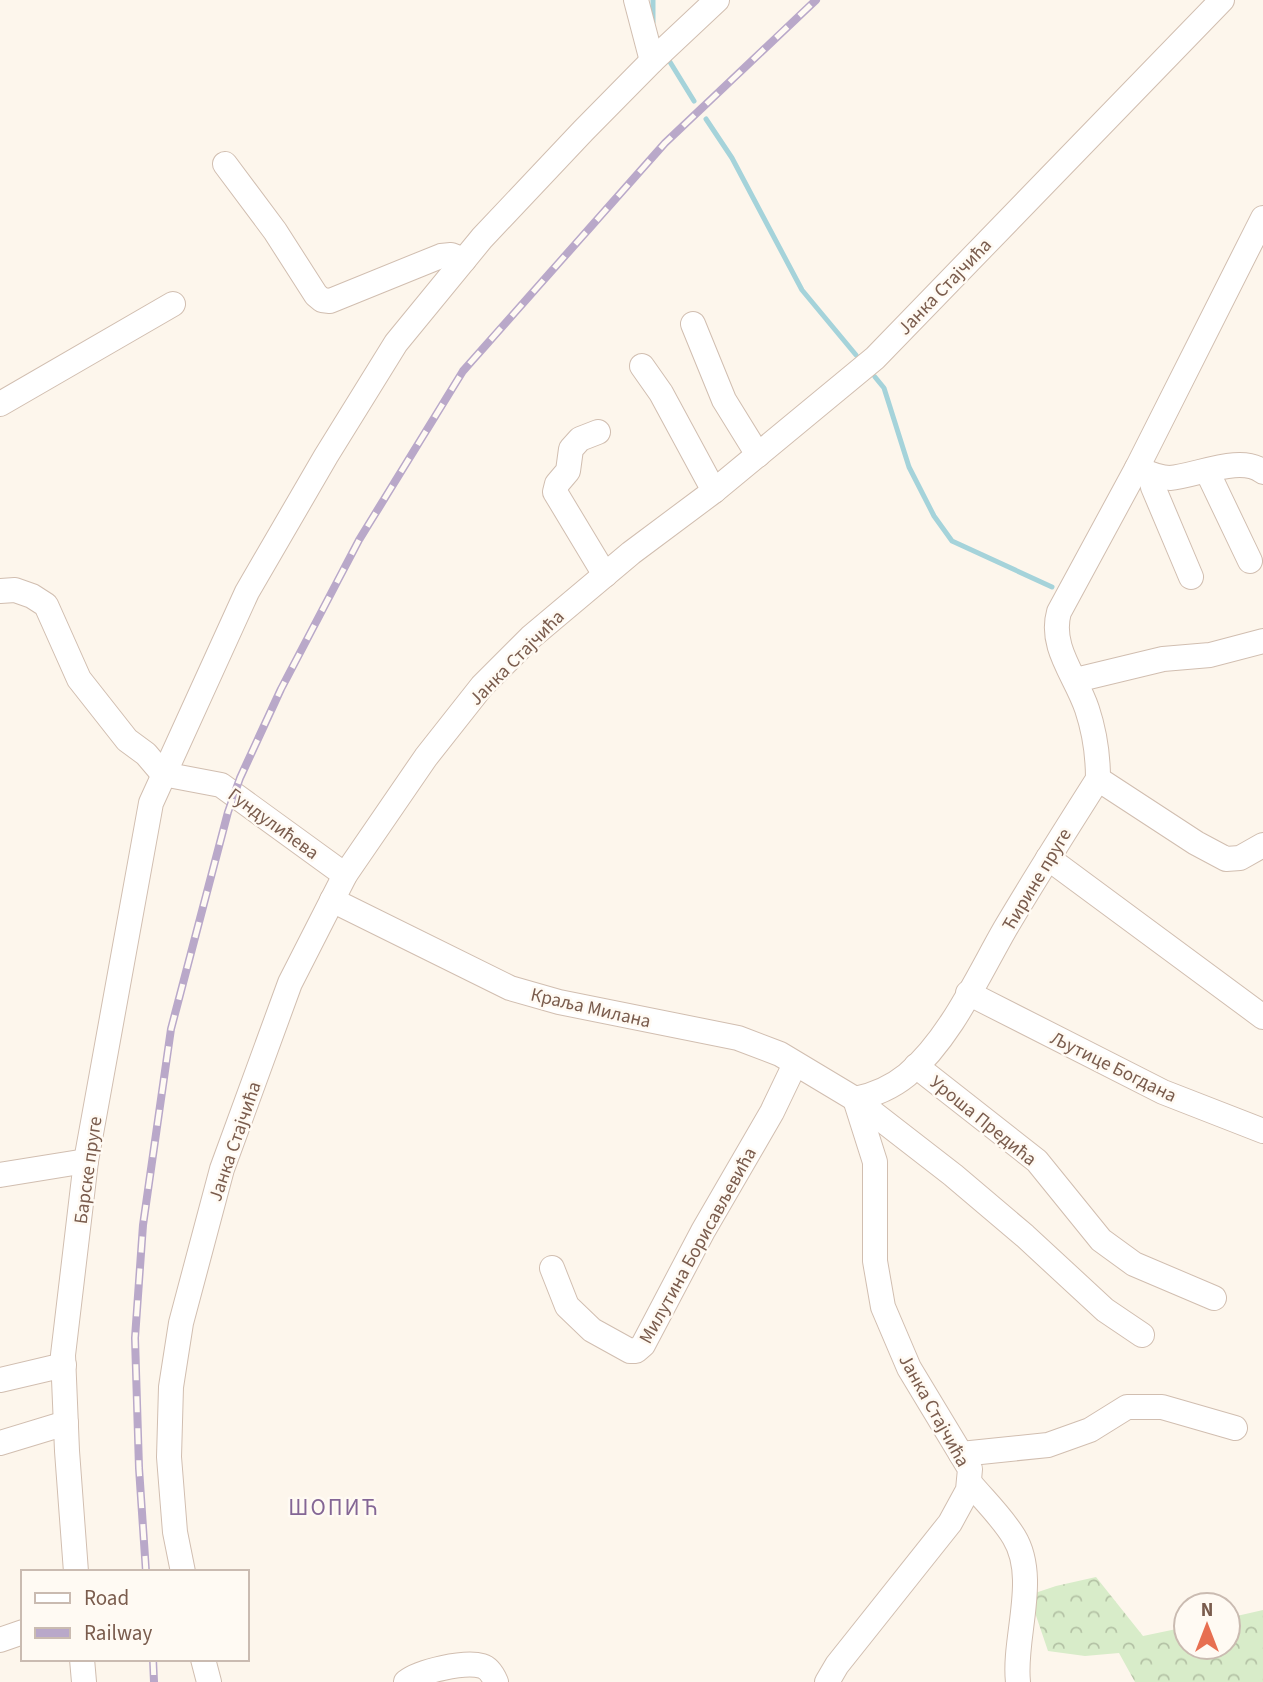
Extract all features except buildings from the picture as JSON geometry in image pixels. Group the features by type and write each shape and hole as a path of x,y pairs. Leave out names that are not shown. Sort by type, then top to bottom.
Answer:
{"street":[{"path":"636,0 652,61"},
{"name":"Барске пруге","path":"76,1570 64,1365 86,1161 151,803 247,592 396,342 464,260 583,131 717,0"},
{"name":"Јанка Стајчића","path":"183,1570 175,1532 169,1457 172,1387 181,1323 222,1169 290,984 345,875 426,757 482,686 531,637 605,575 715,491 875,358 1222,0"},
{"path":"225,164 322,300 330,302 351,295 441,256 451,255 464,260"},
{"path":"1263,218 1144,471 1059,612 1055,626 1057,641 1088,710 1098,763 1098,779 1196,843 1226,859 1240,858 1263,845"},
{"path":"0,404 173,304"},
{"path":"693,324 724,400 758,455"},
{"path":"642,366 662,393 715,491"},
{"path":"598,432 580,439 571,449 568,471 557,484 555,492 605,575"},
{"path":"1144,471 1170,478 1250,464 1263,472"},
{"path":"1144,471 1191,577"},
{"path":"1207,471 1250,561"},
{"path":"0,591 15,590 46,605 79,678 127,740 146,754 163,774"},
{"path":"1076,680 1163,659 1210,655 1263,641"},
{"name":"Гундулићева","path":"163,774 221,785 345,875"},
{"name":"Ћирине пруге","path":"855,1099 874,1096 889,1087 929,1053 1098,779"},
{"path":"1048,858 1263,1017"},
{"name":"Краља Милана","path":"332,900 510,988 559,1002 738,1038 780,1054 855,1099 953,1175 1025,1236 1105,1310 1142,1335"},
{"name":"Љутице Богдана","path":"968,993 1163,1091 1263,1131"},
{"name":"Милутина Борисављевића","path":"552,1268 567,1306 575,1314 592,1330 630,1351 636,1351 643,1345 703,1231 772,1112 795,1064"},
{"name":"Уроша Предића","path":"916,1066 1038,1161 1101,1240 1134,1264 1214,1298"},
{"name":"Јанка Стајчића","path":"827,1682 853,1644 950,1523 968,1490 970,1469 909,1368 883,1307 875,1261 875,1162 855,1099"},
{"path":"0,1175 86,1161"},
{"path":"0,1380 64,1365"},
{"path":"961,1454 1048,1445 1090,1430 1127,1407 1162,1407 1235,1428"},
{"path":"0,1443 66,1423"},
{"path":"969,1482 1014,1537 1021,1553 1025,1578 1018,1682"},
{"path":"0,1640 21,1633"},
{"path":"82,1661 84,1682"},
{"path":"204,1661 209,1682"},
{"path":"406,1682 425,1671 480,1665 490,1671 496,1682"}],"green space":[{"path":"1096,1577 1143,1636 1172,1630 1172,1661 1242,1661 1242,1615 1263,1610 1263,1682 1135,1682 1119,1653 1085,1656 1048,1651 1029,1595"}],"waterway":[{"path":"653,0 653,22"},
{"path":"670,62 694,101"},
{"path":"706,119 732,158 802,290 856,355"},
{"path":"875,377 884,388 909,467 934,516 952,541 1052,587"}],"railway":[{"path":"146,1570 135,1338 143,1225 171,1029 228,812 240,778 281,689 359,540 463,371 665,143 816,0"},
{"path":"153,1661 154,1682"}],"district":[{"name":"ШОПИЋ","path":"334,1507"}]}
